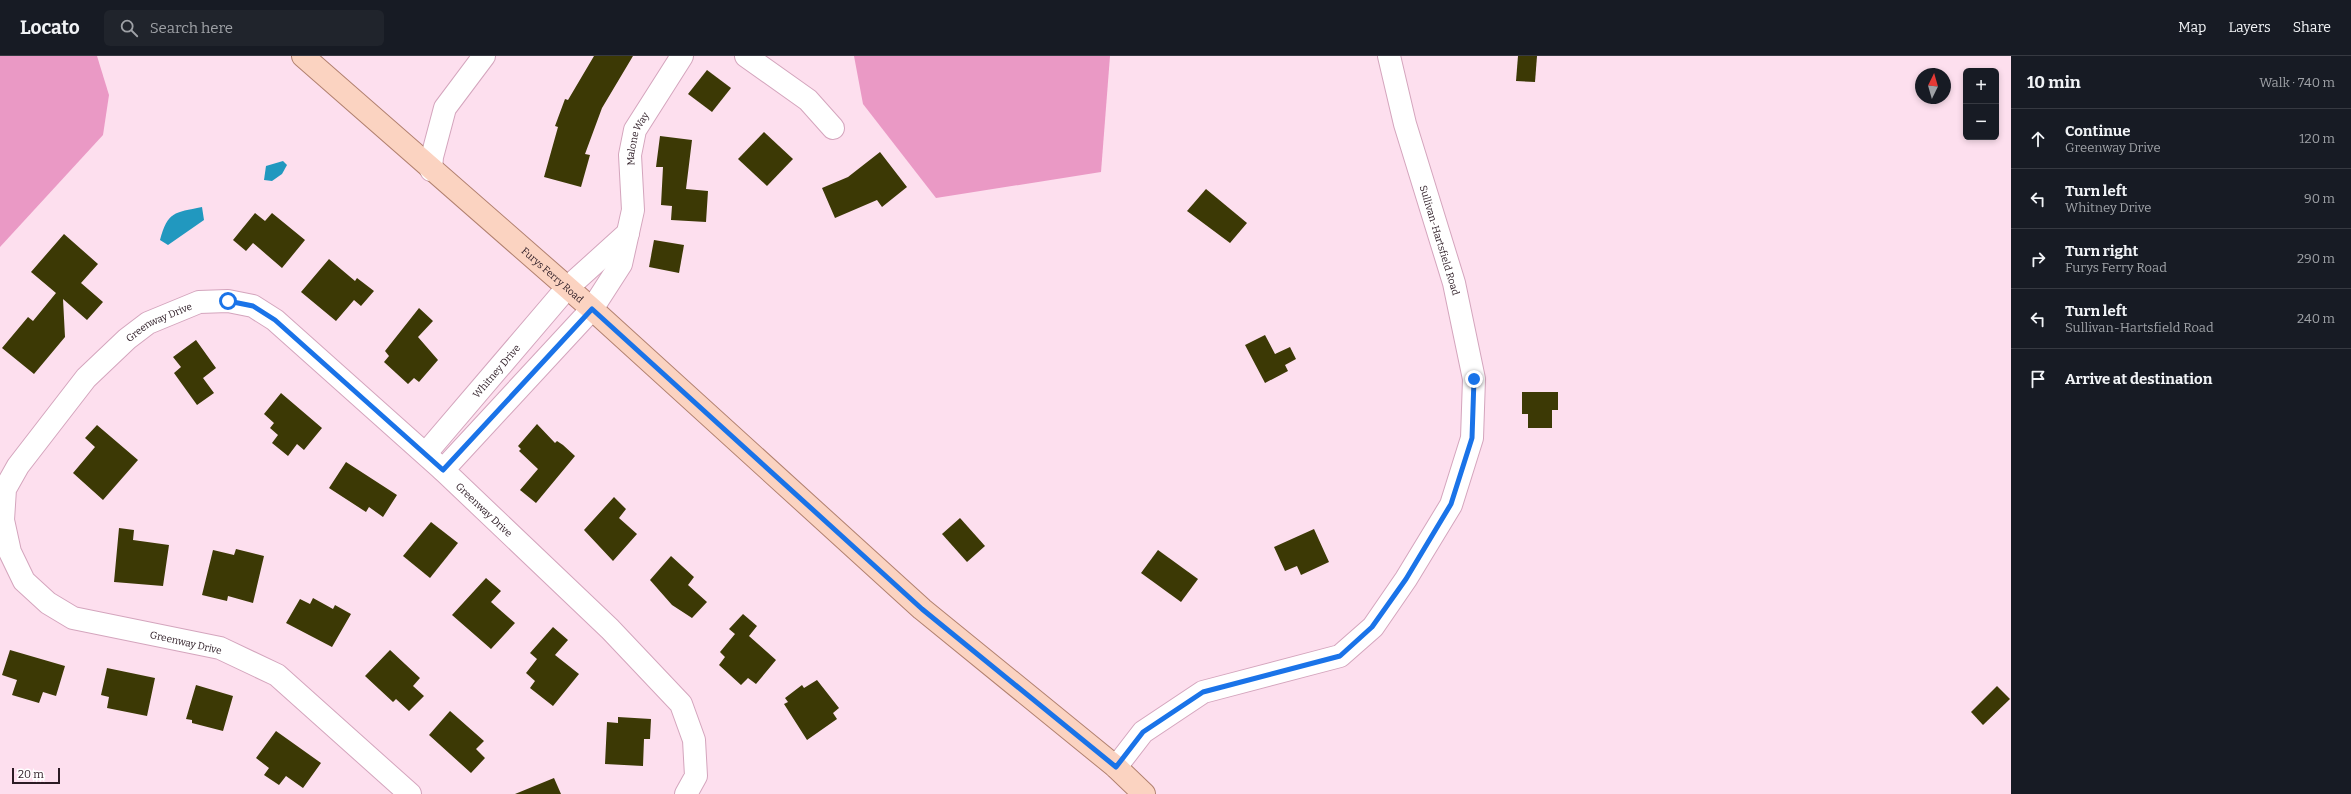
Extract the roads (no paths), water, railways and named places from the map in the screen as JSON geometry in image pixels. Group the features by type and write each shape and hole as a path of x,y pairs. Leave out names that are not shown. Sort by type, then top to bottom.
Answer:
{"main road":[{"name":"Furys Ferry Road","path":"303,56 566,289 592,309 922,609 1116,767 1144,794"}],"street":[{"path":"432,170 432,157 445,108 484,56"},
{"name":"Malone Way","path":"592,309 622,264 633,210 630,154 635,130 682,56"},
{"path":"746,56 808,100 833,128"},
{"name":"Sullivan-Hartsfield Road","path":"1116,767 1143,732 1203,692 1340,656 1372,627 1406,579 1451,504 1472,438 1474,379 1454,283 1405,124 1389,56"},
{"path":"566,289 628,232"},
{"name":"Whitney Drive","path":"426,453 566,289"},
{"name":"Greenway Drive","path":"410,794 277,676 220,648 73,618 48,603 24,581 10,552 3,520 5,489 18,466 86,378 127,339 148,324 200,302 228,301 253,306 275,320 426,453 610,629 680,704 694,740 696,776 686,794"},
{"path":"443,470 592,309"}],"water":[{"path":"283,161 287,165 282,174 272,181 264,180 266,166"},
{"path":"202,207 204,220 168,245 160,240 169,218 179,212"}]}
